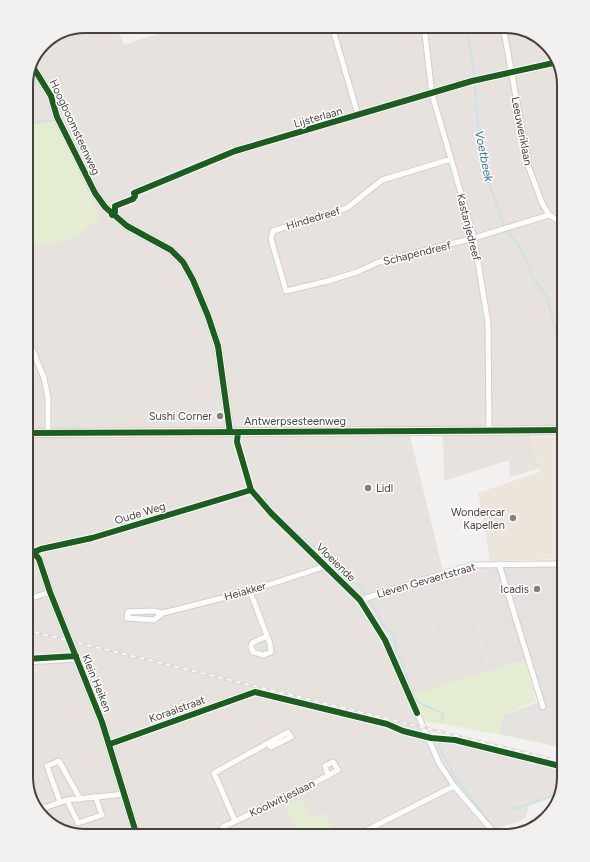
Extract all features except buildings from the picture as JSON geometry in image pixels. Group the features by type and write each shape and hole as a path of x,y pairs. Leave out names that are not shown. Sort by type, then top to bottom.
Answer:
{"main road":[{"name":"Antwerpsesteenweg","path":"33,433 557,430"}],"street":[{"path":"334,33 358,115"},
{"name":"Kastanjedreef","path":"425,33 432,94 474,238 488,323 489,431"},
{"name":"Leeuweriklaan","path":"504,33 529,168 542,203 549,215"},
{"name":"Hoogboomsteenweg","path":"35,71 51,96 57,117 95,193 103,204 118,220 170,250 183,262 193,280 211,322 218,346 234,432"},
{"name":"Lijsterlaan","path":"134,193 235,151 472,81 511,72"},
{"name":"Hindedreef","path":"286,291 271,239 273,231 347,208 382,180 451,159"},
{"path":"549,215 557,220"},
{"name":"Schapendreef","path":"286,291 328,282 380,262 474,238 549,215"},
{"path":"33,351 44,378 48,398 48,433"},
{"name":"Vloeiende","path":"234,432 251,490 270,513 360,600 384,640 439,763 454,786 491,829"},
{"name":"Oude Weg","path":"34,552 41,549 92,538 251,490"},
{"name":"Klein Heiken","path":"34,552 42,568 110,744 135,829"},
{"path":"499,564 543,707"},
{"name":"Lieven Gevaertstraat","path":"360,600 471,565 557,564"},
{"name":"Heiakker","path":"163,613 153,611 132,611 128,612 127,618 154,620 163,613 250,591 326,566"},
{"path":"250,591 267,636"},
{"path":"33,597 50,592"},
{"path":"33,662 77,659"},
{"name":"Koraalstraat","path":"110,744 250,693"},
{"path":"235,821 214,773 268,742"},
{"path":"60,802 47,766 59,761 79,797"},
{"name":"Koolwitjeslaan","path":"224,829 223,827 328,776"},
{"path":"369,829 454,786"},
{"path":"44,808 79,797 125,794"},
{"path":"67,800 78,823 102,815 95,796"}],"shaded area":[{"path":"85,33 119,33 124,45 160,33 508,33 531,40 542,48 550,59 557,79 557,435 530,436 540,468 510,477 509,460 444,481 443,436 410,436 443,571 428,573 478,623 490,671 412,695 428,732 488,750 557,765 557,783 553,797 529,806 525,819 499,828 500,829 82,829 59,822 48,814 40,803 33,783 33,82 38,62 51,46 59,40 75,34"},
{"path":"33,364 36,372 33,373"},
{"path":"36,372 42,425 33,425 33,373"},
{"path":"531,437 557,437 557,559 490,561 478,493 540,472"},
{"path":"367,440 387,441 386,469 355,469 355,507 358,507 363,519 343,527 340,516 331,516 332,485 345,486 345,454 366,454"},
{"path":"557,560 557,746 499,734 502,716 538,702 525,660 490,671 478,623 441,633 417,584 428,573 491,562"},
{"path":"298,794 301,798 285,805 283,801"}],"green space":[{"path":"55,120 100,218 70,240 33,246 33,123"},
{"path":"525,660 536,701 502,716 499,734 423,721 411,695"},
{"path":"300,798 312,819 324,812 332,829 297,829 285,805"}],"waterway":[{"name":"Voetbeek","path":"468,33 474,76"},
{"name":"Voetbeek","path":"475,85 477,120 487,178 504,225"},
{"path":"33,123 55,120"},
{"name":"Voetbeek","path":"508,232 520,248 535,281 546,295 557,335"},
{"name":"Vloeiende","path":"265,498 277,515 289,525"},
{"name":"Vloeiende","path":"293,529 325,555 345,580 350,583 358,584 365,594"},
{"name":"Vloeiende","path":"370,601 384,626 394,636 397,653 418,702 443,714 442,723"},
{"name":"Vloeiende","path":"438,740 439,747 455,777 495,829"},
{"path":"513,809 553,796"}],"railway":[{"path":"33,632 557,760"}],"cycle path":[{"path":"112,215 115,212 115,206 133,199 135,196 134,193 235,151 472,81 552,63"},
{"path":"35,71 51,96 57,117 95,193 105,207 127,226 171,250 183,262 193,280 208,316 218,346 230,432"},
{"path":"33,433 557,430"},
{"path":"238,432 237,442 251,490 271,513 360,600 385,640 417,713"},
{"path":"34,552 41,549 92,538 251,490"},
{"path":"33,552 39,559 50,592 102,722 135,829"},
{"path":"33,659 76,656"},
{"path":"110,744 255,692 387,724 403,731 431,738 455,740 557,765"}],"place":[{"name":"Sushi Corner","path":"220,416"},
{"name":"Lidl","path":"368,488"},
{"name":"Wondercar Kapellen","path":"513,518"},
{"name":"Icadis","path":"537,589"}]}
